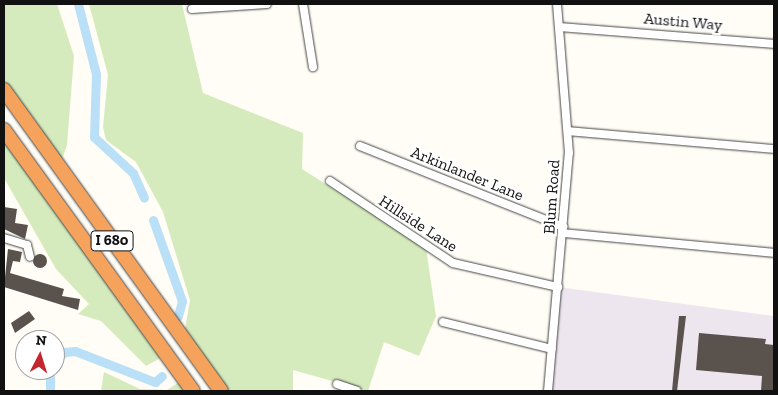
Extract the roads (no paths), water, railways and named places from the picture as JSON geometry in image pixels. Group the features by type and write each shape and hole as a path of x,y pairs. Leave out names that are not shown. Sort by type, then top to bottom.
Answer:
{"highway":[{"name":"I 680","path":"4,90 221,391"},
{"name":"I 680","path":"4,130 192,391"}],"street":[{"path":"192,9 267,4"},
{"path":"303,4 313,67"},
{"name":"Blum Road","path":"548,391 563,230 568,131 558,4"},
{"name":"Austin Way","path":"560,27 774,44"},
{"path":"568,131 774,148"},
{"name":"Arkinlander Lane","path":"360,146 563,230 774,253"},
{"name":"Hillside Lane","path":"330,180 453,263 558,287"},
{"path":"4,238 27,245 30,257"},
{"path":"443,322 552,349"},
{"path":"337,384 357,391"}],"waterway":[{"path":"78,4 96,74 94,137 133,173 144,198"},
{"path":"153,220 182,301 178,316"},
{"path":"65,352 75,351 155,382 162,376"},
{"path":"50,380 50,391"}]}
